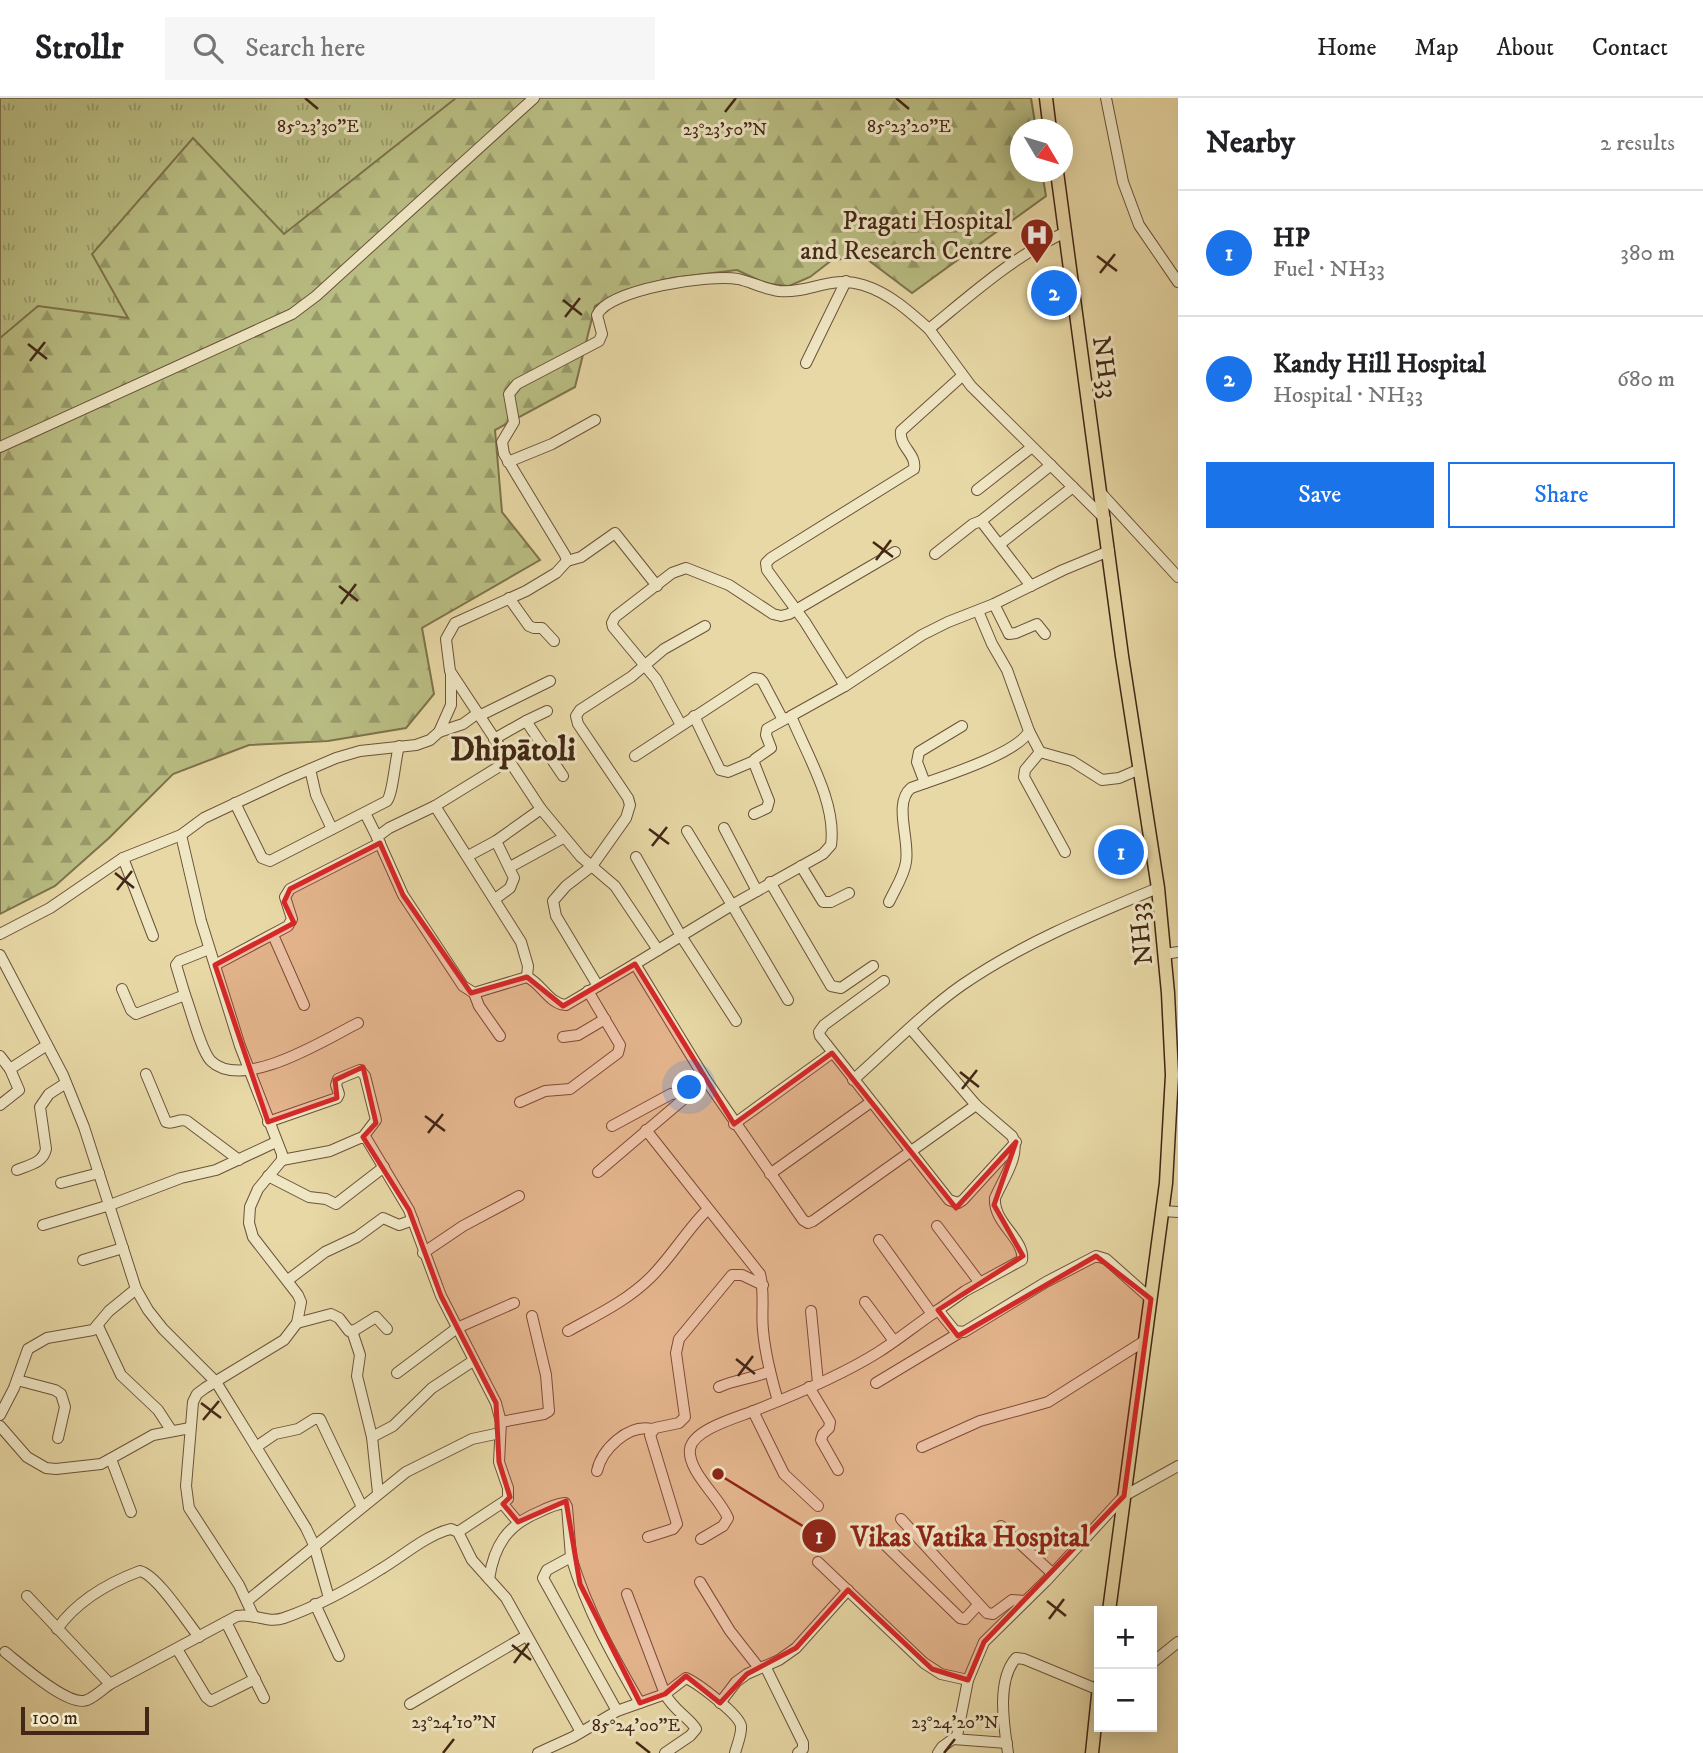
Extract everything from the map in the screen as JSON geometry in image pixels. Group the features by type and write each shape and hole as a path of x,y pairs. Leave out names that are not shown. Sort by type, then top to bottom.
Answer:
{"main road":[{"path":"1046,98 1049,119"},
{"name":"NH33","path":"1058,182 1140,769 1171,953 1172,1075 1169,1156 1110,1606"},
{"path":"1091,1753 1094,1732"}],"street":[{"path":"0,447 292,314 316,296 534,98"},
{"path":"1106,98 1124,182 1139,225 1178,282"},
{"path":"929,329 1009,265 1066,232"},
{"path":"567,561 508,462 502,442 514,422 509,399 512,389 562,359 599,341 602,334 597,315 602,307 614,300 649,289 688,280 737,279 778,291 830,281 846,281 864,285 888,296 929,329 962,376 1105,519"},
{"path":"806,363 846,281"},
{"path":"845,686 767,570 768,560 914,469 915,461 902,443 901,431 962,376"},
{"path":"508,462 552,444 595,421"},
{"path":"977,490 1032,446"},
{"path":"935,554 1051,465"},
{"path":"1000,544 1073,487"},
{"path":"1100,492 1178,578"},
{"path":"981,521 1031,586"},
{"path":"439,732 451,705 446,639 455,623 556,573 567,561 581,557 615,533 656,586"},
{"path":"694,716 720,770 728,772 754,761 771,748 766,735 767,729 845,686 922,635 1109,551"},
{"path":"681,724 646,665 612,623 615,617 672,573 687,568 729,585 780,616 797,611 841,582 895,552"},
{"path":"509,598 529,626 542,628 554,641"},
{"path":"994,604 1009,634 1013,635 1037,624 1045,634"},
{"path":"978,611 1007,670 1029,731 1040,752 1072,761 1102,780 1119,778 1140,769"},
{"path":"598,986 553,909 553,901 558,893 593,866 626,818 630,804 578,724 576,716 580,710 617,687 664,649 705,626"},
{"path":"450,671 541,809 563,838 615,886 658,950"},
{"path":"474,993 527,977 561,1005 572,1003 828,850 832,838 822,786 787,718 763,682 757,678 635,755"},
{"path":"0,933 50,908 123,858 181,835 204,818 235,803 310,769 360,751 416,745 430,740 439,732 463,724 550,681"},
{"path":"494,739 547,712"},
{"path":"526,721 563,776"},
{"path":"925,783 917,762 919,752 962,726"},
{"path":"889,902 906,866 903,797 911,788 1005,751 1022,741 1029,731"},
{"path":"235,803 262,858 270,861 387,800 391,795 392,775 399,746"},
{"path":"1040,752 1025,770 1024,777 1065,852"},
{"path":"215,965 291,922 285,902 290,888 379,840 389,828 435,806 508,761"},
{"path":"754,761 769,801 767,808 754,814"},
{"path":"310,769 316,795 332,829"},
{"path":"435,806 521,942 528,966 527,977"},
{"path":"468,856 496,841 541,809"},
{"path":"365,813 403,895 463,986 474,993 479,1006 500,1036"},
{"path":"724,828 757,891"},
{"path":"687,831 788,1000"},
{"path":"181,835 209,949 282,1160"},
{"path":"510,867 563,838"},
{"path":"495,899 514,883 510,867 496,841"},
{"path":"123,858 153,936"},
{"path":"636,858 681,936 736,1021"},
{"path":"801,866 823,902 831,902 849,893"},
{"path":"770,883 831,986 841,988 873,966"},
{"path":"853,1080 960,987 1023,947 1158,888"},
{"path":"273,934 304,1005"},
{"path":"209,949 179,961 176,965 206,1054 220,1067 249,1070 272,1065 358,1023"},
{"path":"0,955 66,1083 110,1205 136,1289 163,1329 216,1382 314,1545 329,1598"},
{"path":"635,964 734,1124 800,1217 808,1223 929,1140 976,1104"},
{"path":"884,981 821,1029 820,1037 949,1200 958,1203 963,1200 1016,1142"},
{"path":"122,989 131,1010 136,1014 185,995"},
{"path":"520,1102 545,1091 570,1089 618,1053 620,1045 588,992"},
{"path":"563,1037 578,1035 605,1019"},
{"path":"701,1539 723,1526 728,1518 692,1461 690,1450 693,1440 709,1429 853,1366 980,1283 1019,1262 1023,1256 996,1212 995,1205 995,1198 1014,1155 1016,1142 976,1104 911,1030"},
{"path":"10,1069 47,1045"},
{"path":"734,1124 832,1053"},
{"path":"0,1056 10,1069 19,1090 0,1105"},
{"path":"253,1615 189,1508 186,1486 193,1402 197,1394 284,1340 297,1323 301,1302 288,1280 263,1252 248,1223 250,1207 258,1189 282,1160 330,1150 363,1137 376,1120 365,1076 360,1070 338,1079 337,1098 268,1122"},
{"path":"146,1074 166,1122 180,1119 187,1121 239,1160"},
{"path":"598,1172 706,1080"},
{"path":"17,1170 34,1164 45,1155 40,1107 50,1094 66,1083"},
{"path":"612,1126 671,1094 678,1093 684,1098"},
{"path":"770,1174 871,1102"},
{"path":"646,1130 760,1274 763,1285 763,1327 778,1401"},
{"path":"363,1137 369,1141 413,1220 441,1296 496,1403 500,1427 499,1462 509,1494 508,1499 458,1532"},
{"path":"43,1225 110,1205 181,1178 216,1170 276,1142"},
{"path":"268,1176 309,1197 326,1199 336,1204 384,1167"},
{"path":"61,1184 99,1173"},
{"path":"423,1253 463,1226 519,1196"},
{"path":"568,1331 632,1294 667,1260 691,1226 707,1210"},
{"path":"1163,1211 1178,1212"},
{"path":"288,1280 325,1252 357,1237 383,1218 399,1225 413,1220"},
{"path":"937,1226 980,1283"},
{"path":"879,1240 935,1312 959,1333"},
{"path":"83,1260 123,1248"},
{"path":"876,1383 1096,1256 1106,1259 1151,1299"},
{"path":"597,1471 599,1460 609,1447 637,1429 652,1429 679,1423 685,1417 677,1353 679,1339 732,1275 742,1275 763,1285"},
{"path":"0,1415 28,1349 36,1343 60,1335 88,1332 98,1326 109,1311 136,1289"},
{"path":"865,1302 894,1341"},
{"path":"397,1373 457,1328 514,1303"},
{"path":"811,1311 814,1385 830,1422 830,1428 821,1440 838,1470"},
{"path":"297,1323 331,1314 352,1331 360,1355 357,1377 372,1437 378,1493"},
{"path":"247,1601 406,1472 471,1439 549,1410 546,1375 532,1316"},
{"path":"352,1331 376,1317 387,1329"},
{"path":"98,1326 121,1375 158,1410 171,1430"},
{"path":"922,1447 980,1421 1048,1402 1146,1340"},
{"path":"372,1437 393,1426 432,1388 474,1360"},
{"path":"719,1387 770,1371"},
{"path":"17,1380 61,1394 65,1407 58,1438"},
{"path":"753,1411 784,1474 818,1506"},
{"path":"256,1447 275,1434 298,1429 314,1419 320,1419 362,1507"},
{"path":"0,1426 27,1457 46,1468 82,1467 111,1459 153,1435 190,1428"},
{"path":"648,1537 673,1529 677,1524 650,1435 652,1429"},
{"path":"111,1459 131,1512"},
{"path":"938,1753 959,1731 968,1680 984,1642 1124,1496 1178,1466"},
{"path":"489,1579 501,1539 518,1522 565,1503 571,1556 588,1608 640,1703"},
{"path":"502,1504 518,1522"},
{"path":"901,1519 987,1613 993,1614 1012,1600 1025,1601"},
{"path":"1002,1526 1052,1573"},
{"path":"5,1652 42,1681 76,1700 86,1701 110,1684 237,1616 253,1615 270,1621 281,1619 329,1598 380,1570 432,1536 451,1529 458,1532 472,1560 506,1598 581,1732"},
{"path":"876,1536 960,1618 965,1619 978,1605"},
{"path":"571,1556 547,1570 543,1578 617,1711"},
{"path":"818,1562 932,1669 941,1674 968,1680"},
{"path":"57,1629 66,1616 86,1599 140,1571 157,1583 199,1637"},
{"path":"700,1581 730,1630 762,1667 803,1743 803,1749 799,1753"},
{"path":"720,1703 736,1682 796,1648 848,1590"},
{"path":"627,1594 665,1694 673,1708 695,1725 696,1729 665,1753"},
{"path":"27,1596 110,1684"},
{"path":"315,1604 339,1656"},
{"path":"226,1622 264,1698"},
{"path":"410,1704 526,1636"},
{"path":"1157,1659 1178,1642"},
{"path":"177,1649 211,1701 255,1679"},
{"path":"953,1740 1007,1748 1004,1689 1008,1671 1016,1658 1094,1686"},
{"path":"538,1753 617,1711 665,1694 686,1678 736,1717 741,1725 735,1753"}],"highlighted area":[{"path":"380,843 403,895 471,993 527,977 563,1006 635,964 734,1124 832,1053 956,1208 1016,1142 994,1205 1023,1256 938,1310 958,1336 1096,1256 1151,1299 1124,1496 984,1642 968,1680 932,1669 848,1590 796,1648 747,1674 720,1703 686,1676 665,1694 640,1703 580,1584 566,1501 518,1522 503,1504 510,1497 499,1462 496,1403 441,1296 409,1210 363,1137 376,1123 363,1067 335,1080 337,1098 268,1122 215,965 294,923 284,902 290,889"}],"green space":[{"path":"0,98 501,98 230,320 0,391"},
{"path":"456,98 1031,98 1034,119 1010,119 1010,182 1044,182 1046,196 912,293 864,257 832,260 810,277 789,286 767,284 737,270 672,278 623,291 595,306 575,387 495,430 502,512 540,560 422,628 434,694 406,728 328,741 249,745 173,774 109,838 55,886 0,914 0,338 38,306 128,318 92,254 193,138 284,234"}],"place":[{"name":"Pragati Hospital and Research Centre","path":"1037,265"},
{"name":"Kandy Hill Hospital","path":"1054,293"},
{"name":"HP","path":"1121,852"},
{"name":"Vikas Vatika Hospital","path":"718,1474"}],"district":[{"name":"Dhipātoli","path":"513,748"}]}
